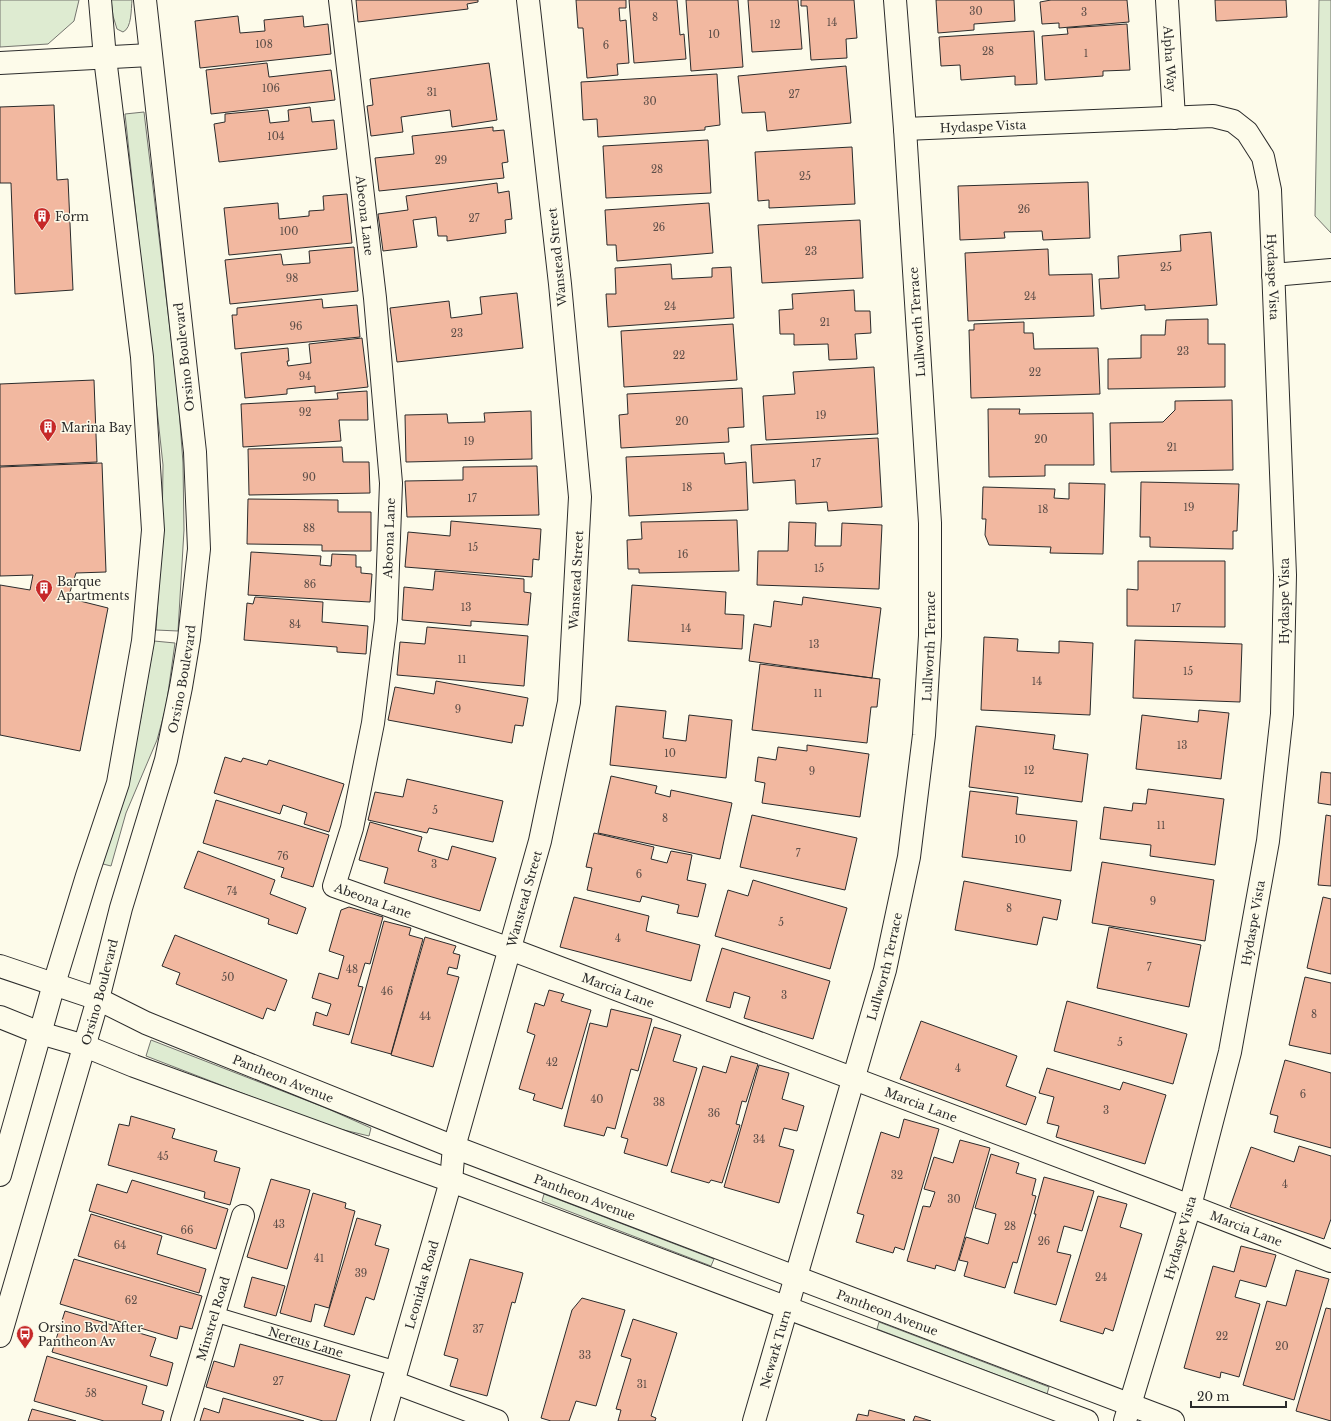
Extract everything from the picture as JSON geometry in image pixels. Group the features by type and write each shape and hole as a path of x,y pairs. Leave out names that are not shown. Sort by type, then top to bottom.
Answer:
{"street":[{"path":"0,1174 54,984 87,876 118,783 143,641 153,530 142,357 105,58 100,0"},
{"name":"Orsino Boulevard","path":"0,1336 85,1046 121,908 166,760 189,639 199,549 195,452 145,0"},
{"name":"Abeona Lane","path":"340,0 375,298 392,483 386,620 373,723 352,828 334,886 510,949"},
{"name":"Wanstead Street","path":"454,1147 540,841 569,702 580,497 560,284 528,0"},
{"name":"Lullworth Terrace","path":"796,1277 885,970 909,857 924,735 930,636 930,523 905,129 895,0"},
{"name":"Alpha Way","path":"1167,0 1174,118"},
{"path":"0,63 150,55"},
{"name":"Hydaspe Vista","path":"905,129 1213,116 1233,121 1247,132 1264,157 1270,190 1285,575 1282,714 1268,841 1230,1052 1190,1206 1128,1413"},
{"path":"1273,275 1331,270"},
{"name":"Marcia Lane","path":"510,949 1190,1206 1331,1261"},
{"name":"Pantheon Avenue","path":"0,966 98,999 146,1023 454,1147 796,1277 1128,1413 1173,1421"},
{"path":"0,1017 40,1033 85,1046 134,1066 451,1181 1087,1421"},
{"name":"Leonidas Road","path":"382,1421 451,1181 454,1147"},
{"name":"Minstrel Road","path":"182,1421 242,1216"},
{"name":"Newark Turn","path":"754,1421 796,1277"},
{"name":"Nereus Lane","path":"395,1375 497,1421"}],"lane":[{"name":"Nereus Lane","path":"214,1314 395,1375"}],"green space":[{"path":"0,0 79,0 74,21 48,44 0,47"},
{"path":"111,0 132,0 130,22 126,30 123,32 117,29 113,16"},
{"path":"1319,0 1331,0 1331,233 1315,216"},
{"path":"144,112 178,396 183,463 184,530 178,631 156,630 162,535 163,465 125,114"},
{"path":"154,641 175,643 166,707 157,740 126,813 111,866 103,864 140,722"},
{"path":"151,1040 326,1108 371,1128 369,1136 327,1126 146,1056"},
{"path":"544,1194 714,1259 711,1266 542,1201"},
{"path":"879,1322 1049,1387 1047,1394 877,1329"}],"building":[{"path":"356,0 478,0 478,2 467,4 468,9 358,22"},
{"path":"576,0 626,0 626,8 619,8 620,21 626,20 629,63 617,64 618,75 587,78 583,28 578,28"},
{"path":"629,0 677,0 680,35 684,34 686,59 634,63"},
{"path":"686,0 738,0 743,67 691,71"},
{"path":"748,0 798,0 802,49 752,52"},
{"path":"801,0 854,0 857,38 846,39 847,58 811,60 807,6 801,6"},
{"path":"936,0 1014,0 1015,21 974,24 974,30 938,33"},
{"path":"1051,0 1127,0 1129,22 1059,28 1059,23 1042,24 1040,2"},
{"path":"1215,0 1286,0 1287,17 1216,21"},
{"path":"238,16 240,33 265,31 264,20 303,16 304,27 328,24 331,54 200,68 195,21"},
{"path":"1127,24 1130,70 1103,71 1103,76 1045,80 1042,36 1068,34 1067,28"},
{"path":"1034,31 1037,84 1015,85 1015,76 961,80 960,65 941,66 939,37"},
{"path":"267,63 269,77 331,70 335,100 211,114 206,70"},
{"path":"489,63 497,120 452,127 450,110 401,117 403,132 371,136 367,106 373,105 370,79"},
{"path":"846,66 851,123 767,131 765,112 742,113 738,76"},
{"path":"717,74 720,125 705,127 705,130 598,137 597,119 583,120 581,82"},
{"name":"Form","path":"54,105 57,180 68,179 73,290 15,294 11,183 0,183 0,107"},
{"path":"310,107 312,122 334,120 337,149 219,162 214,124 225,122 225,114 268,110 270,123 289,121 288,110"},
{"path":"493,127 493,131 504,130 508,162 502,163 504,178 379,191 375,158 414,154 412,136"},
{"path":"708,140 711,193 606,198 603,146"},
{"path":"852,147 855,204 769,208 769,200 758,201 755,152"},
{"path":"1088,182 1090,238 1043,240 1042,231 1004,232 1005,238 960,240 958,186"},
{"path":"497,183 498,193 509,191 512,219 505,220 506,233 447,241 447,236 438,236 436,217 413,220 417,247 383,251 378,214 408,210 406,196"},
{"path":"347,194 352,243 229,255 224,208 278,203 279,219 309,216 309,211 324,210 323,196"},
{"path":"709,203 713,253 617,261 616,245 607,245 605,210"},
{"path":"860,220 863,278 762,283 758,225"},
{"path":"1211,232 1217,305 1145,310 1145,305 1101,309 1099,279 1119,278 1118,256 1181,251 1180,235"},
{"path":"354,247 358,291 230,304 225,260 281,254 283,265 310,263 309,251"},
{"path":"1048,249 1049,275 1092,274 1094,316 968,321 965,253"},
{"path":"671,264 672,279 712,277 712,268 731,267 734,318 608,327 606,294 616,294 615,268"},
{"path":"854,290 855,311 870,311 871,333 855,334 857,359 829,360 828,344 794,345 794,334 780,334 779,310 793,309 792,294"},
{"path":"517,293 523,348 397,362 390,308 449,301 451,318 482,314 480,297"},
{"path":"322,299 323,308 357,305 360,337 235,349 232,315 237,315 237,308"},
{"path":"1208,319 1208,344 1225,344 1225,387 1108,389 1108,359 1141,358 1141,335 1165,335 1166,320"},
{"path":"1024,322 1024,333 1033,333 1034,349 1098,348 1100,394 971,398 969,330 974,330 974,324"},
{"path":"733,324 737,380 624,387 621,331"},
{"path":"362,338 368,387 315,393 315,386 287,389 287,394 245,398 241,353 288,348 288,366 311,363 309,344"},
{"path":"874,367 878,434 766,440 763,396 795,394 793,372"},
{"name":"Marina Bay","path":"94,380 97,462 0,466 0,384"},
{"path":"742,388 744,427 728,428 729,442 621,448 619,415 628,414 627,394"},
{"path":"367,391 368,420 339,420 341,441 243,447 241,404 338,399 337,393"},
{"path":"1232,400 1233,470 1111,472 1110,423 1163,422 1175,410 1175,401"},
{"path":"988,409 1020,409 1019,414 1093,413 1094,465 1045,465 1045,476 989,477"},
{"path":"531,411 532,459 406,462 405,415 447,414 448,423 485,422 484,413"},
{"path":"878,438 882,507 828,511 827,502 796,504 795,480 753,483 751,445"},
{"path":"342,447 343,462 369,462 370,493 249,495 248,449"},
{"path":"724,453 725,464 746,462 748,510 629,516 626,457"},
{"name":"Barque Apartments","path":"102,463 106,572 76,573 68,598 108,608 80,751 0,735 0,585 30,590 33,575 0,576 0,467"},
{"path":"537,466 539,515 407,517 405,481 463,480 463,467"},
{"path":"1141,482 1239,484 1237,531 1233,531 1233,549 1150,547 1150,537 1140,537"},
{"path":"1069,483 1105,484 1103,554 1050,553 1051,547 989,545 985,535 986,519 982,519 983,487 1055,489 1054,498 1069,499"},
{"path":"248,499 338,500 338,512 371,512 371,551 322,551 322,545 247,544"},
{"path":"737,520 739,571 639,573 639,569 628,569 627,540 642,539 641,522"},
{"path":"451,521 541,529 539,560 533,559 532,577 405,567 408,532 450,536"},
{"path":"789,522 816,523 815,546 841,546 842,523 882,525 879,589 757,585 758,551 788,551"},
{"path":"251,552 321,556 320,565 331,566 332,554 356,555 356,567 361,567 361,573 372,574 370,602 248,595"},
{"path":"1138,561 1225,561 1225,627 1127,626 1127,589 1138,590"},
{"path":"435,571 524,579 524,592 531,593 528,625 471,621 471,626 402,620 404,587 433,590"},
{"path":"632,585 726,592 725,614 744,615 742,649 628,641"},
{"path":"255,597 323,602 322,622 368,626 366,654 337,652 337,647 244,640 247,603 253,604"},
{"path":"803,597 881,608 872,678 749,661 754,624 771,627 774,601 802,605"},
{"path":"427,627 528,636 524,686 397,675 400,642 425,644"},
{"path":"984,637 1018,639 1017,651 1059,653 1059,641 1093,643 1090,715 981,710"},
{"path":"1135,640 1242,644 1240,702 1133,698"},
{"path":"760,664 880,679 877,707 871,707 867,743 752,730"},
{"path":"436,681 528,698 523,726 515,725 512,743 388,720 395,687 434,694"},
{"path":"616,706 666,711 663,738 686,741 689,715 732,720 726,778 610,765"},
{"path":"1199,710 1229,713 1221,779 1136,769 1142,715 1198,722"},
{"path":"976,726 1055,735 1053,749 1088,754 1082,802 969,787"},
{"path":"807,745 869,754 860,817 762,803 765,783 755,781 758,757 776,760 778,747 807,751"},
{"path":"225,757 241,762 243,758 267,765 269,760 344,784 329,832 304,824 307,813 283,805 280,814 214,793"},
{"path":"1321,772 1331,773 1331,805 1318,803"},
{"path":"611,776 657,786 655,793 670,797 671,790 732,803 720,859 598,833"},
{"path":"407,779 503,801 493,842 429,828 427,833 368,820 375,792 403,797"},
{"path":"1148,789 1224,799 1215,865 1150,856 1151,845 1100,839 1104,807 1132,811 1133,803 1146,804"},
{"path":"970,791 1018,797 1016,814 1077,821 1071,871 962,857"},
{"path":"216,800 329,835 313,887 281,877 284,868 203,843"},
{"path":"752,815 857,838 845,890 740,867"},
{"path":"1326,815 1331,816 1331,886 1318,885"},
{"path":"370,822 422,837 418,851 448,860 452,846 496,858 480,911 384,883 388,868 359,860"},
{"path":"594,833 654,847 651,859 667,863 671,851 692,855 687,880 706,884 698,917 677,913 679,905 642,896 640,902 587,890 592,868 586,867"},
{"path":"198,851 275,880 270,894 306,908 297,934 268,924 269,919 184,888"},
{"path":"1102,862 1214,880 1205,941 1092,923"},
{"path":"753,880 847,908 830,969 715,936 728,890 748,896"},
{"path":"964,881 1061,900 1057,920 1043,917 1037,945 955,930"},
{"path":"574,897 649,916 646,931 700,945 691,981 560,947"},
{"path":"1323,897 1331,899 1331,974 1307,968"},
{"path":"349,907 383,917 370,964 365,963 358,986 363,987 349,1035 313,1025 316,1012 327,1016 331,1004 312,998 319,973 338,979 344,956 329,951 341,910"},
{"path":"384,921 411,928 409,935 423,939 391,1054 351,1043"},
{"path":"1109,927 1201,945 1189,1007 1097,988"},
{"path":"175,935 287,980 275,1011 267,1008 263,1019 176,984 180,973 162,966"},
{"path":"425,937 456,946 453,953 460,955 457,969 449,967 447,974 459,977 433,1067 391,1055"},
{"path":"722,948 830,981 813,1039 744,1018 750,997 734,992 730,1008 706,1001"},
{"path":"1305,977 1331,983 1331,1054 1289,1045"},
{"path":"549,990 564,994 561,1001 591,1010 562,1109 533,1100 535,1094 519,1089 535,1035 527,1032 535,1003 544,1006"},
{"path":"1067,1001 1187,1034 1173,1084 1054,1051"},
{"path":"611,1009 652,1019 638,1071 631,1069 615,1129 607,1127 604,1136 564,1126 590,1023 607,1027"},
{"path":"921,1021 1017,1056 1006,1086 1036,1097 1026,1125 900,1079"},
{"path":"654,1027 681,1035 673,1061 697,1068 667,1166 624,1153 628,1139 621,1137"},
{"path":"731,1056 758,1064 746,1102 742,1101 736,1124 740,1125 722,1183 711,1180 709,1183 671,1172 703,1066 726,1073"},
{"path":"1285,1060 1331,1073 1331,1148 1274,1132 1278,1116 1270,1114"},
{"path":"759,1065 789,1073 782,1099 804,1106 797,1131 784,1128 779,1146 794,1150 779,1203 724,1187"},
{"path":"1047,1068 1120,1090 1123,1082 1166,1095 1145,1164 1056,1137 1059,1126 1047,1123 1054,1097 1039,1093"},
{"path":"131,1116 175,1129 172,1138 217,1151 214,1161 240,1168 230,1205 204,1198 205,1192 108,1165 119,1124 129,1126"},
{"path":"904,1119 939,1129 904,1250 895,1247 893,1253 856,1242 864,1215 857,1213 881,1132 899,1138"},
{"path":"960,1140 990,1148 955,1271 936,1265 935,1269 907,1261 923,1206 930,1207 935,1192 924,1189 934,1157 953,1163"},
{"path":"1299,1146 1331,1156 1331,1219 1324,1239 1230,1207 1251,1147 1294,1162"},
{"path":"991,1154 1019,1163 1016,1173 1036,1179 1032,1195 1036,1196 1017,1263 1013,1262 1005,1288 964,1276 968,1262 959,1260 966,1237 988,1244 996,1214 975,1208"},
{"path":"1044,1177 1094,1191 1082,1231 1064,1226 1057,1252 1071,1255 1056,1305 1014,1293 1036,1214 1034,1214"},
{"path":"271,1179 310,1190 287,1269 247,1257"},
{"path":"132,1180 228,1209 216,1249 89,1211 97,1184 127,1193"},
{"path":"313,1193 346,1203 345,1208 355,1211 329,1308 315,1304 311,1322 280,1313"},
{"path":"1098,1196 1127,1204 1120,1227 1142,1234 1113,1331 1105,1328 1103,1334 1060,1321"},
{"path":"91,1214 162,1236 157,1254 206,1269 199,1293 78,1256"},
{"path":"357,1218 381,1225 375,1245 389,1249 374,1300 366,1297 354,1335 324,1326"},
{"path":"1241,1246 1276,1255 1266,1287 1240,1280 1235,1297 1260,1304 1239,1377 1221,1372 1220,1378 1184,1368 1213,1266 1234,1272"},
{"path":"74,1259 202,1296 192,1329 180,1326 177,1339 60,1304"},
{"path":"470,1259 523,1273 515,1303 512,1302 487,1396 450,1386 458,1359 444,1355"},
{"path":"1296,1270 1329,1279 1294,1400 1243,1385 1267,1301 1286,1306"},
{"path":"252,1277 285,1286 276,1316 244,1307"},
{"path":"582,1298 625,1310 596,1406 576,1401 569,1421 551,1421 541,1418 572,1310"},
{"path":"1326,1308 1331,1309 1331,1421 1296,1411"},
{"path":"65,1311 156,1338 150,1356 173,1363 167,1386 52,1352"},
{"path":"633,1319 677,1333 651,1416 656,1418 655,1421 618,1421 621,1410 616,1409 631,1359 621,1356"},
{"path":"240,1344 350,1375 336,1421 323,1421 206,1387 214,1361 234,1367"},
{"path":"47,1356 147,1386 142,1404 164,1411 161,1421 104,1421 34,1401"},
{"path":"223,1398 304,1421 200,1421 204,1408 219,1413"},
{"path":"32,1409 76,1421 28,1421"},
{"path":"869,1410 905,1420 856,1421 858,1414 868,1416"},
{"path":"915,1416 931,1421 913,1421"}],"place":[{"name":"Form","path":"42,231"},
{"name":"Marina Bay","path":"48,442"},
{"name":"Barque Apartments","path":"44,603"},
{"name":"Orsino Bvd After Pantheon Av","path":"25,1349"}]}
